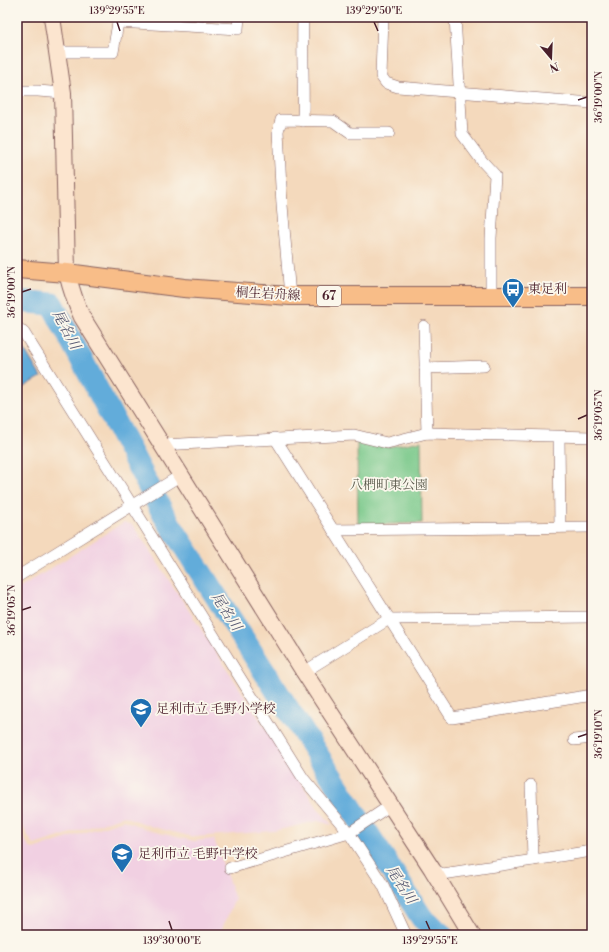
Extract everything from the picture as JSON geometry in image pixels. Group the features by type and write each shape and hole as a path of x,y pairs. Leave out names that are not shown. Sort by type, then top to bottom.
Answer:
{"main road":[{"name":"桐生岩舟線","path":"17,269 67,273 184,288 290,296 592,296"}],"street":[{"path":"52,17 63,93 67,273 71,292 82,317 304,672 432,869 468,930"},
{"path":"57,52 113,52 118,20 238,29 239,17"},
{"path":"304,17 302,58 304,77 304,121"},
{"path":"382,17 381,76 386,84 398,87 592,103"},
{"path":"455,17 462,134 482,162 495,175 491,238 491,297"},
{"path":"17,91 63,93"},
{"path":"290,296 282,205 278,131 281,120 333,121 350,133 390,133"},
{"path":"17,326 24,333 303,778 351,831 383,885 406,935"},
{"path":"424,326 427,433"},
{"path":"425,368 484,366"},
{"path":"162,445 354,435 388,443 427,433 592,437"},
{"path":"560,437 560,527"},
{"path":"274,438 452,718 592,694"},
{"path":"17,577 164,484 181,475"},
{"path":"333,530 592,527"},
{"path":"304,672 389,619 592,617"},
{"path":"574,740 592,738"},
{"path":"531,785 533,860"},
{"path":"230,868 351,831 390,805"},
{"path":"432,869 443,874 592,851"}],"shaded area":[{"name":"足利市立 毛野小学校","path":"124,522 133,525 317,807 332,825 318,821 274,831 194,837 153,827 124,816 34,845 17,818 17,590"},
{"name":"足利市立 毛野中学校","path":"123,820 151,831 194,841 214,839 235,899 219,935 17,935 17,827 30,848 34,849"}],"green space":[{"name":"八椚町東公園","path":"421,441 422,523 358,525 357,442 388,447"}],"water":[{"path":"17,337 41,377 17,391"}],"waterway":[{"name":"尾名川","path":"17,301 52,304 164,515 422,918 442,935"}],"place":[{"name":"東足利","path":"513,308"},
{"name":"足利市立 毛野小学校","path":"141,728"},
{"name":"足利市立 毛野中学校","path":"122,874"}]}
